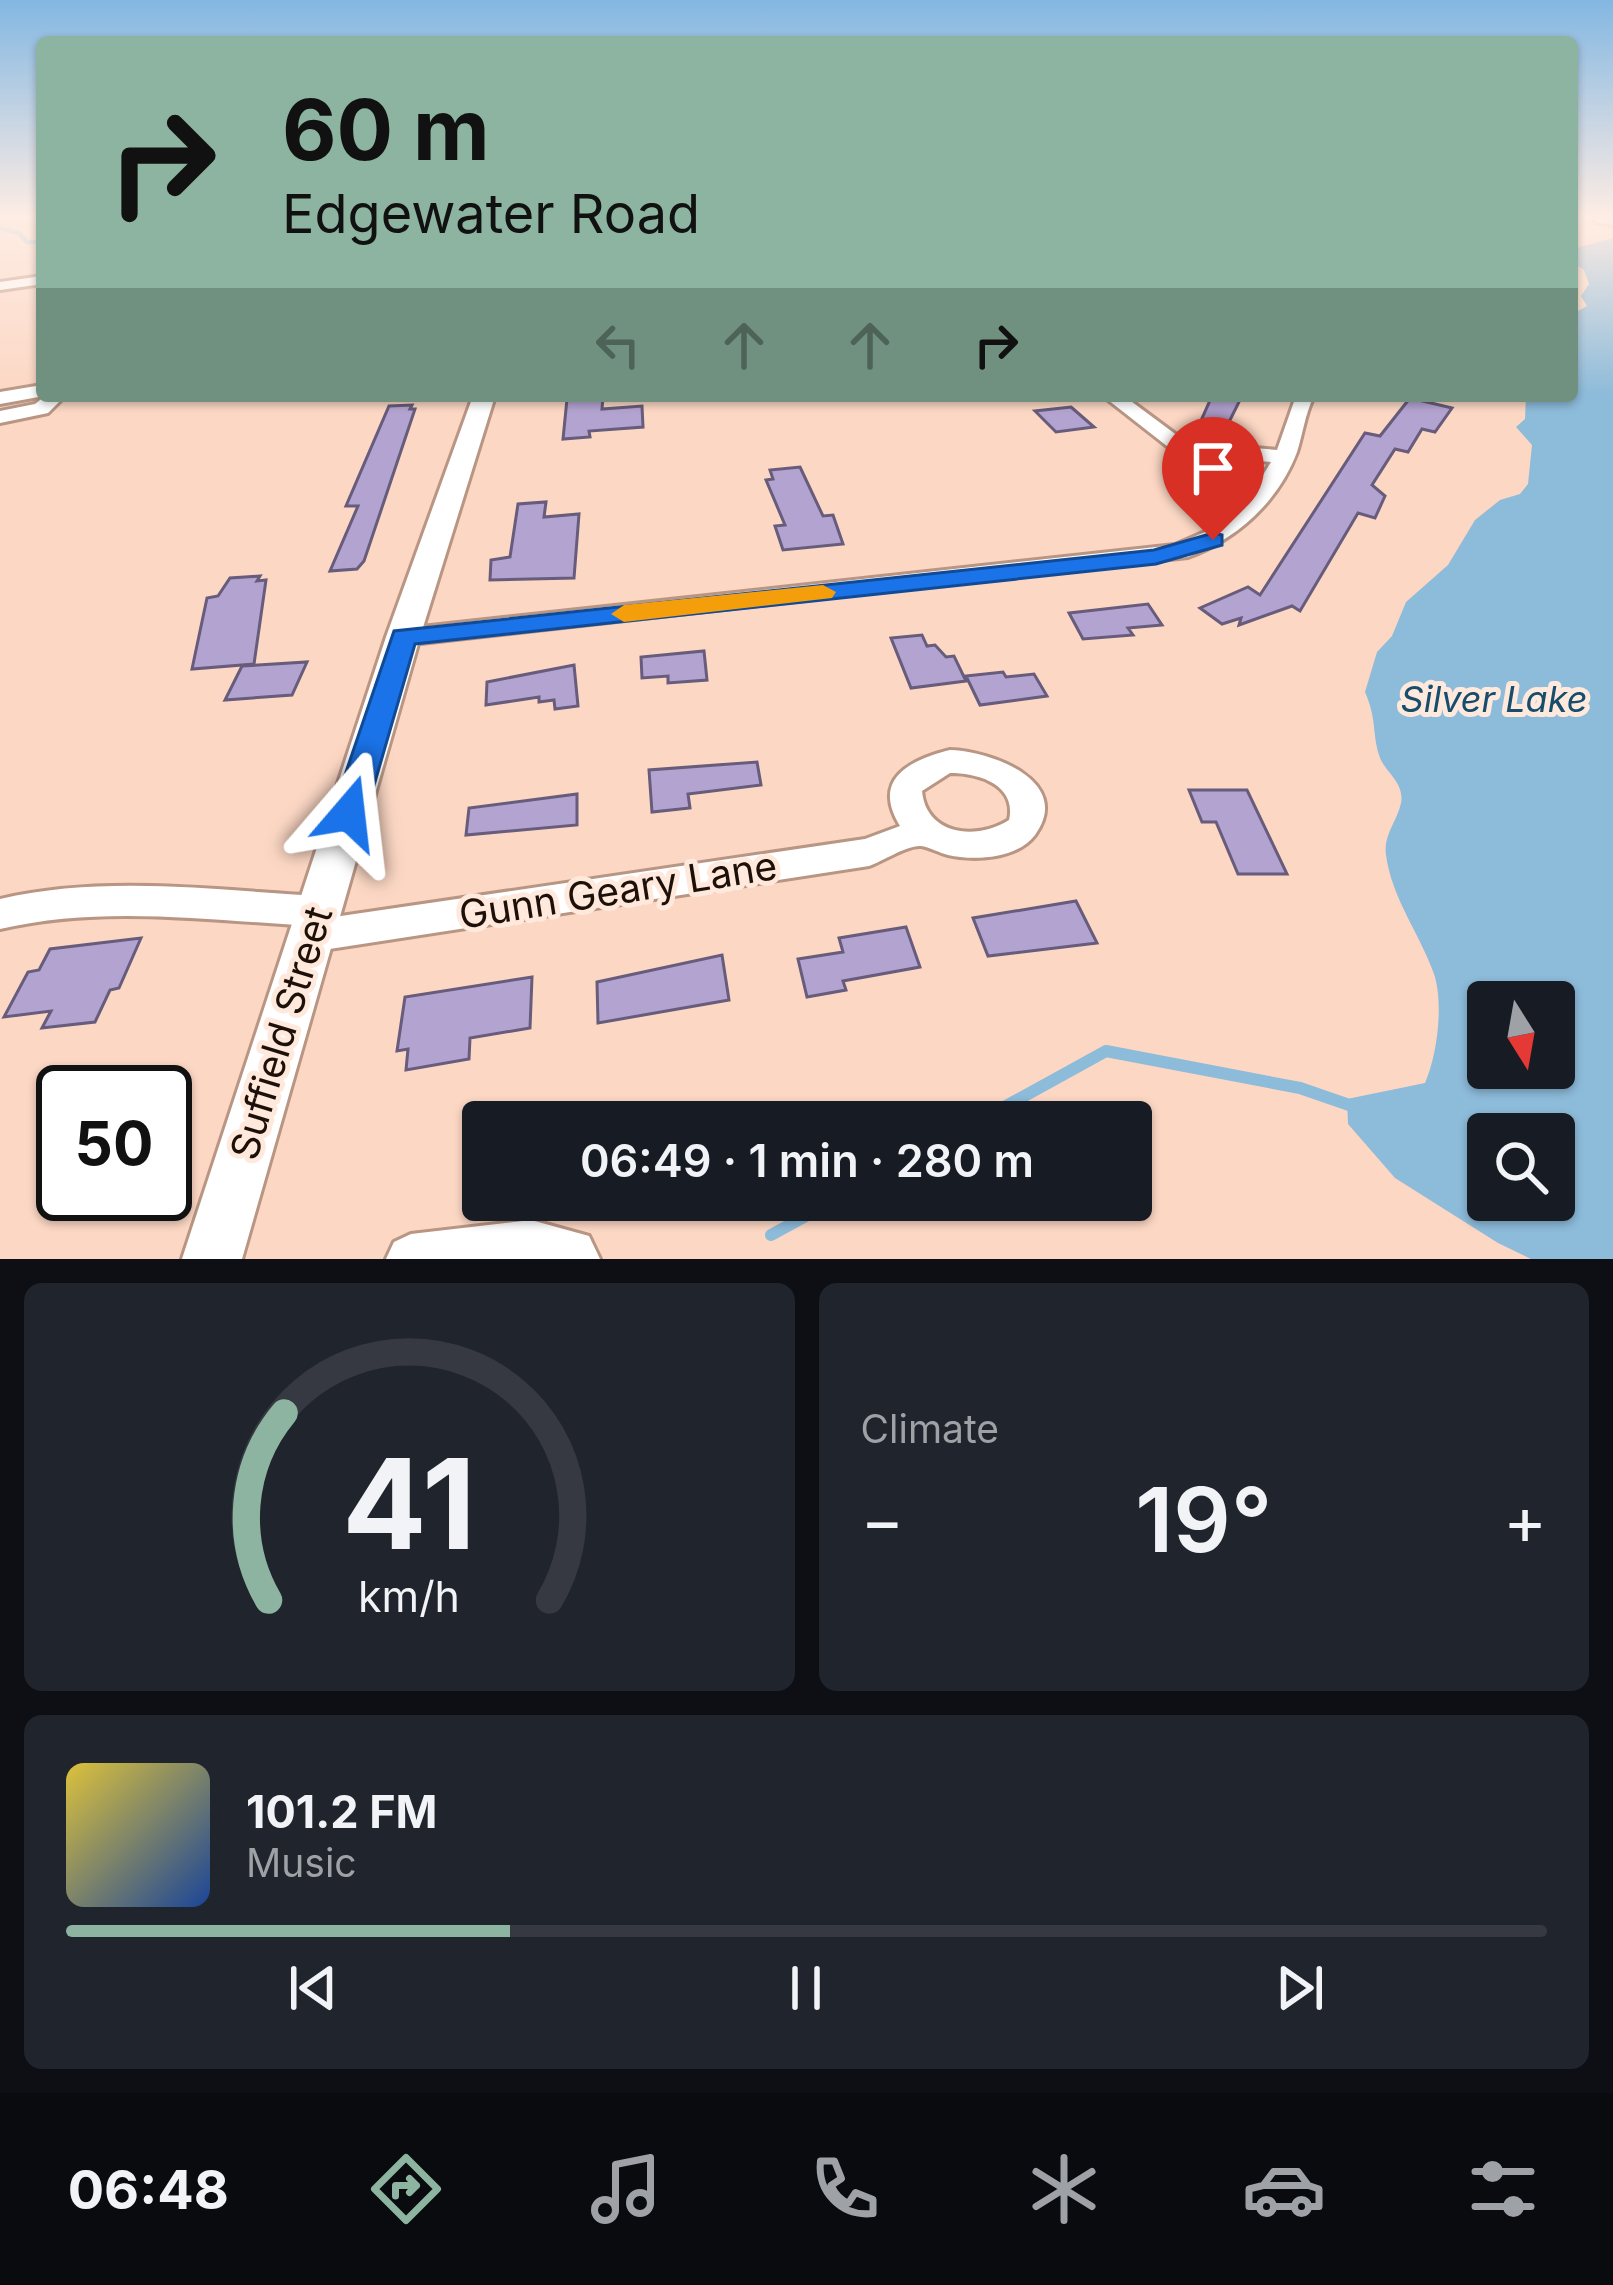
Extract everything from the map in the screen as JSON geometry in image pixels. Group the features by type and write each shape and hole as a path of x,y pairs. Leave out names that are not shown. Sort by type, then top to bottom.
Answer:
{"main road":[{"name":"Suffield Street","path":"212,1259 404,637 482,402"}],"street":[{"path":"0,286 36,281"},
{"path":"0,398 35,391"},
{"path":"0,417 41,409 49,402"},
{"path":"1120,402 1254,503"},
{"path":"404,637 1156,557 1213,540 1254,503 1284,458 1303,402"},
{"path":"1181,448 1284,458"},
{"name":"Gunn Geary Lane","path":"0,914 40,906 100,904 314,923 869,852 922,830"},
{"path":"411,1259 531,1244 572,1253 575,1259"}],"water":[{"name":"Silver Lake","path":"1587,278 1613,278 1613,1259 1531,1259 1498,1243 1395,1178 1348,1124 1347,1099 1425,1083 1439,1015 1434,974 1389,871 1387,841 1401,796 1379,755 1365,692 1377,652 1392,636 1406,602 1448,565 1475,520 1500,500 1520,494 1528,484 1532,445 1516,427 1525,419 1526,402 1578,402 1578,311 1587,306 1581,296 1589,284"}],"building":[{"path":"567,402 603,402 602,409 642,406 643,427 589,431 590,437 563,439"},
{"path":"1209,402 1239,402 1226,428 1200,423"},
{"path":"1407,402 1452,408 1435,432 1422,429 1408,452 1395,449 1372,485 1385,496 1375,518 1358,513 1300,611 1292,606 1239,625 1241,618 1222,624 1200,608 1248,587 1260,595 1365,433 1380,436"},
{"path":"412,405 410,409 415,409 364,561 357,569 330,571 358,506 346,506 389,406"},
{"path":"1071,407 1094,427 1056,432 1035,411"},
{"path":"800,467 823,516 833,515 843,544 783,550 775,526 785,525 766,480 773,479 770,470"},
{"path":"546,502 544,517 579,514 574,578 490,580 491,560 510,557 518,504"},
{"path":"260,576 257,581 266,580 254,664 192,669 207,598 218,596 230,578"},
{"path":"1148,604 1162,625 1128,628 1133,635 1083,639 1069,613"},
{"path":"922,635 927,646 935,645 946,657 954,656 966,681 911,688 891,638"},
{"path":"704,651 707,680 668,683 668,676 642,678 641,657"},
{"path":"307,662 292,695 225,700 242,666"},
{"path":"574,665 578,706 555,709 554,700 539,702 539,697 486,705 487,682"},
{"path":"1003,672 1006,677 1034,674 1047,696 980,705 966,676"},
{"path":"757,762 761,785 688,794 690,808 652,812 649,770"},
{"path":"1189,790 1247,790 1287,874 1238,874 1216,822 1202,822"},
{"path":"577,794 577,825 466,835 469,808"},
{"path":"1076,901 1097,943 988,956 973,918"},
{"path":"906,927 920,967 843,981 846,990 807,997 798,959 843,952 839,938"},
{"path":"141,938 119,988 110,990 95,1022 42,1028 51,1011 4,1017 28,972 39,970 50,949"},
{"path":"722,955 729,1000 598,1023 597,982"},
{"path":"532,977 530,1028 470,1038 469,1059 406,1070 408,1049 397,1051 405,997"}],"waterway":[{"path":"1015,1101 1106,1051 1300,1088 1355,1107"},
{"path":"771,1235 797,1221"}],"slow traffic":[{"path":"624,614 823,592"}],"route":[{"path":"349,813 404,637 1156,557 1213,540"}]}
